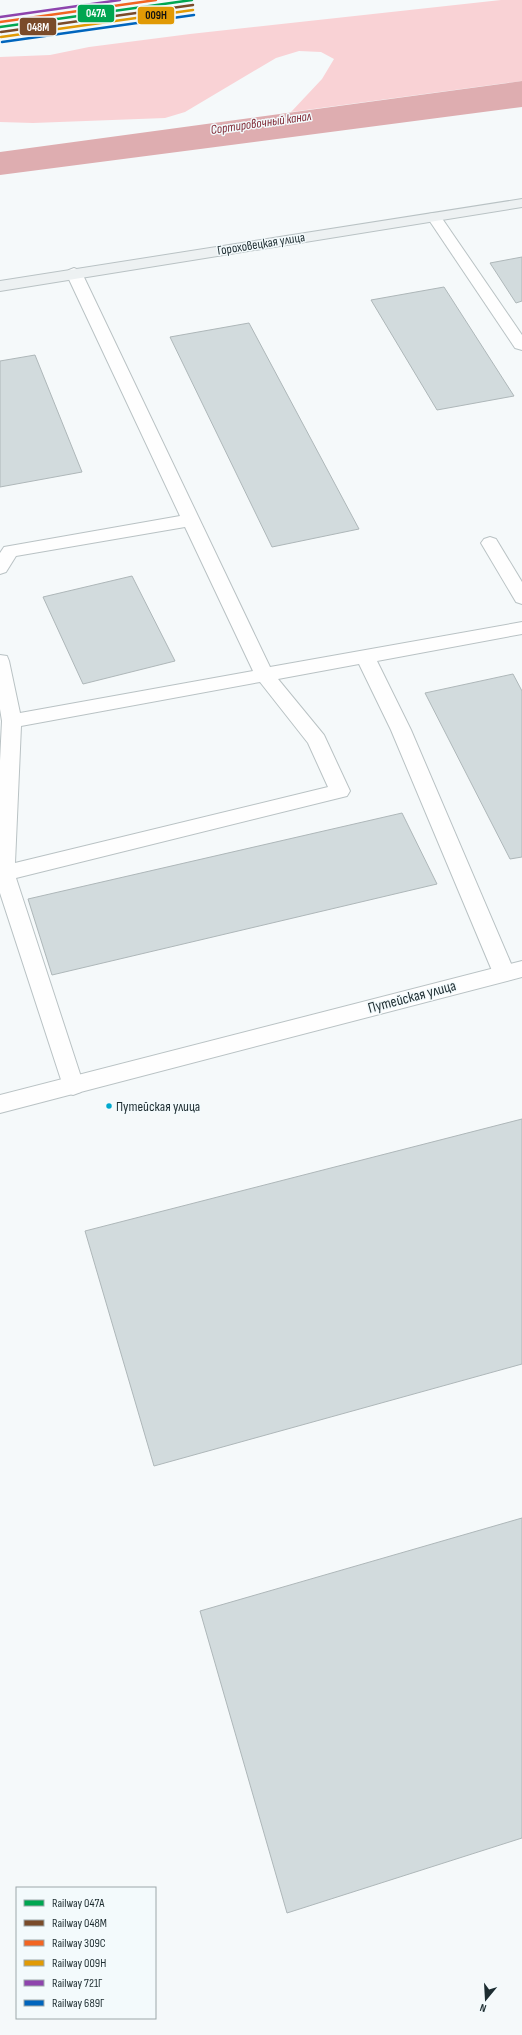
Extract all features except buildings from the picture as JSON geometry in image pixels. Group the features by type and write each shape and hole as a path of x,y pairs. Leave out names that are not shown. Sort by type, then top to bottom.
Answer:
{"street":[{"name":"Гороховецкая улица","path":"0,286 74,273 522,203"},
{"path":"434,217 514,322 521,345"},
{"path":"4,873 340,791 317,740 264,674 74,273"},
{"path":"0,568 10,551 191,520"},
{"path":"490,543 522,598"},
{"path":"12,721 522,628"},
{"path":"366,656 513,971"},
{"path":"0,661 12,721 4,873 73,1086"},
{"name":"Путейская улица","path":"0,1104 513,971"}],"shaded area":[{"path":"501,0 522,0 522,81 291,112 322,79 334,59 321,52 299,51 276,58 185,112 165,118 33,123 0,122 0,57 50,55 89,47 190,34"}],"water":[{"name":"Сортировочный канал","path":"522,81 522,107 0,175 0,152"}],"rail line":[{"name":"721Г","path":"0,17 120,0"},
{"name":"309С","path":"0,22 156,0"},
{"name":"047А","path":"0,27 192,0"},
{"name":"048М","path":"1,32 193,5"},
{"name":"009Н","path":"1,37 193,10"},
{"name":"689Г","path":"2,42 194,15"}],"place":[{"name":"Путейская улица","path":"109,1106"}]}
